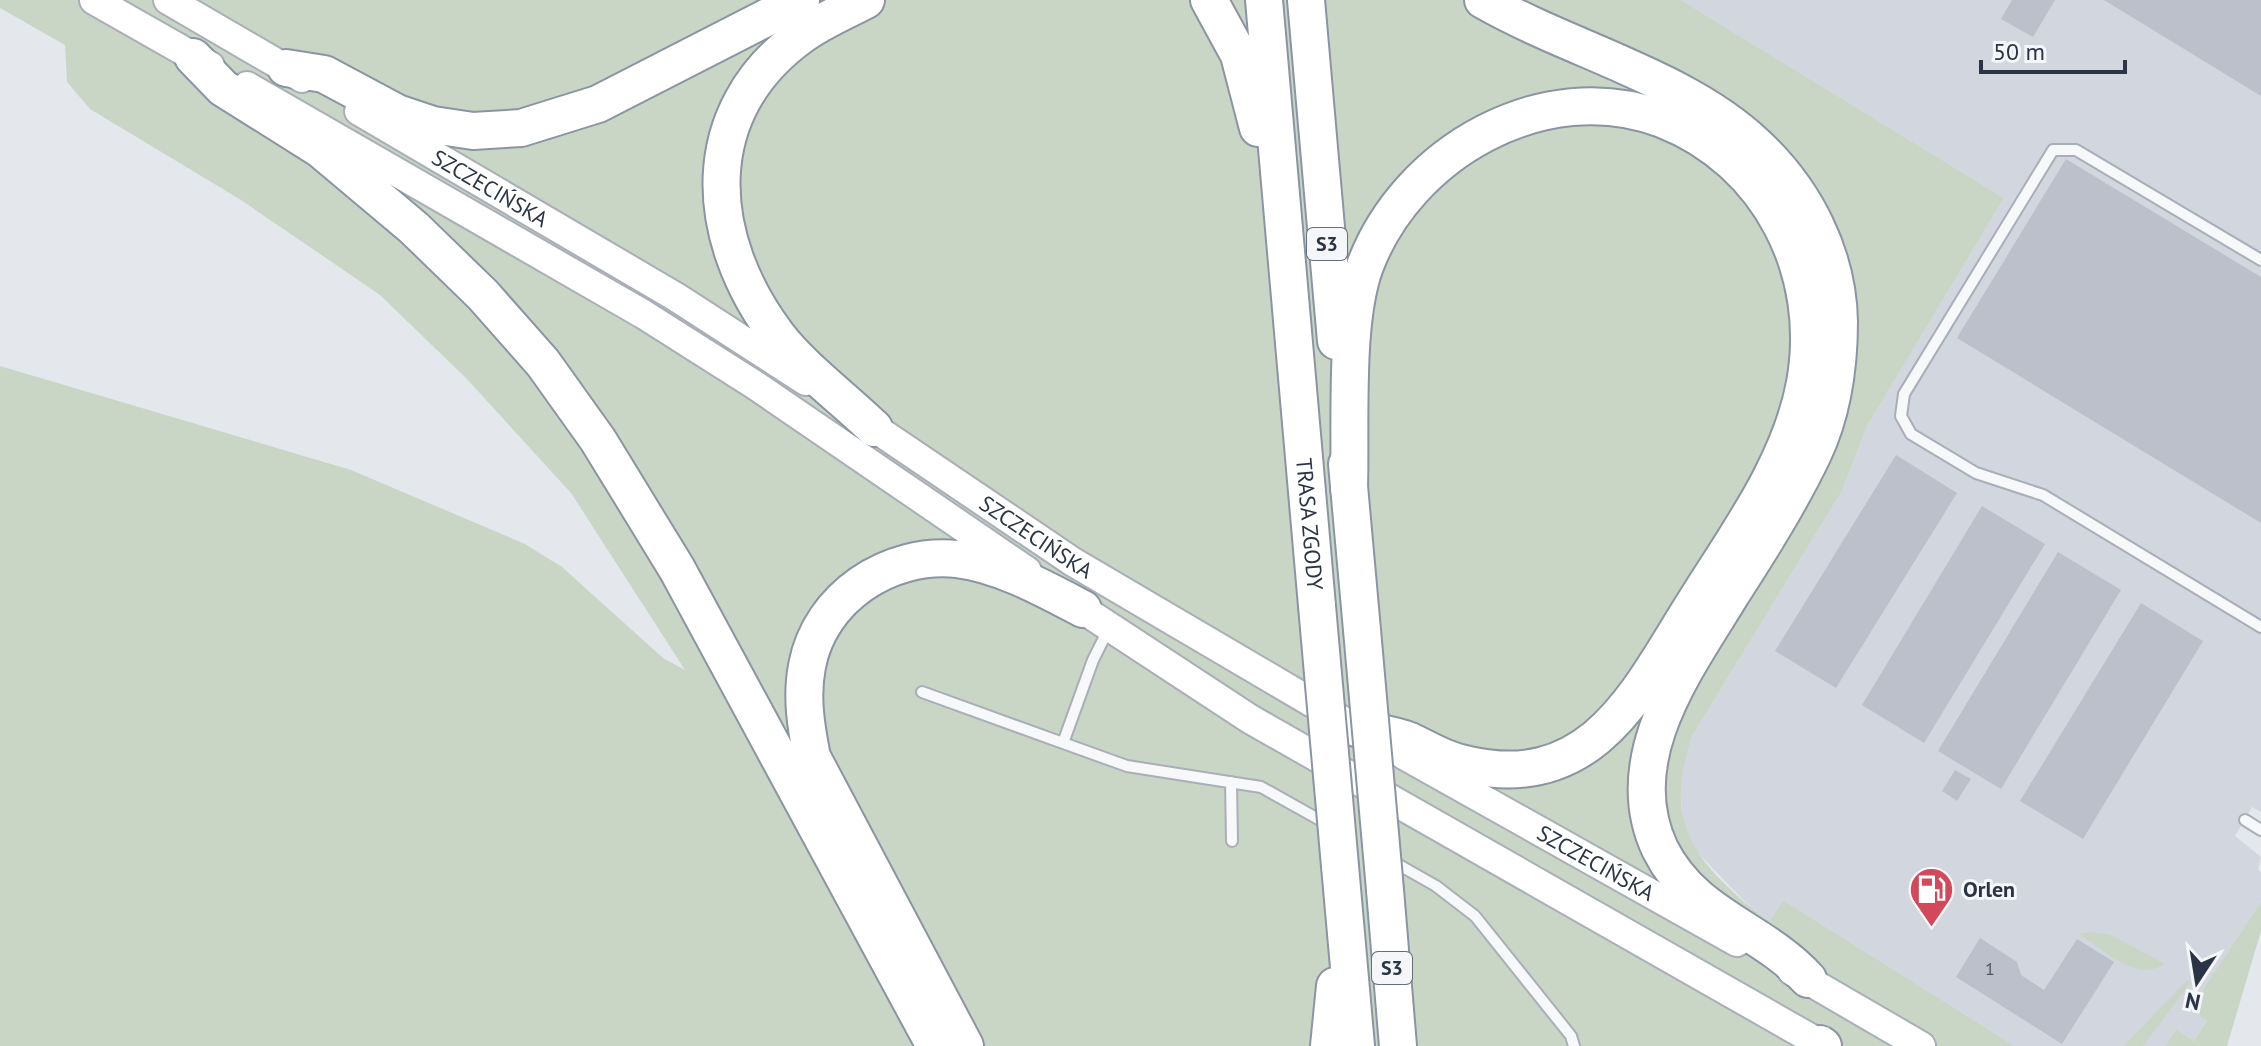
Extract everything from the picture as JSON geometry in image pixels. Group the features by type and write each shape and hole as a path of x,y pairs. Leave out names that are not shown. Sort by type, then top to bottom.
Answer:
{"highway":[{"path":"286,68 324,74 397,113 425,123 473,131 521,128 598,104 801,0"},
{"path":"866,0 802,34 770,63 745,99 731,129 723,156 719,189 724,227 736,265 778,337 874,428"},
{"path":"1209,0 1239,55 1259,132 1289,282"},
{"name":"TRASA ZGODY","path":"1264,0 1317,606 1352,850 1344,905 1356,1046"},
{"name":"TRASA ZGODY","path":"1306,0 1398,1046"},
{"path":"1483,0 1520,21 1685,96 1725,120 1756,145 1795,189 1831,264 1838,293 1838,365 1827,416 1793,492 1672,694 1654,740 1647,783 1659,846 1685,887 1724,920 1788,958 1808,979"},
{"path":"193,57 223,88 320,149 414,228 483,295 543,363 598,440 677,569 935,1046"},
{"path":"1349,488 1354,310 1365,266 1389,217 1422,175 1459,147 1495,127 1554,110 1602,107 1659,118 1692,133 1724,154 1763,194 1793,245 1807,290 1810,325 1805,386 1796,416 1761,493 1631,705 1601,736 1579,750 1520,768 1468,765 1407,740 1356,728"},
{"path":"965,1046 812,757 804,712 807,666 817,634 844,596 886,569 915,562 957,559 976,564 1024,581 1096,618"},
{"path":"1329,1046 1344,905"}],"main road":[{"name":"SZCZECIŃSKA","path":"94,0 288,107 643,314 755,385 1096,618 1250,719 1822,1045"},
{"name":"SZCZECIŃSKA","path":"168,0 676,297 1073,562 1356,728 1663,903 1808,979 1921,1046"}],"lane":[{"path":"2261,260 2076,150 2053,150 1904,394 1901,416 1911,434 1963,465 2043,495 2261,627"},
{"path":"1063,743 1093,660 1096,618"},
{"path":"922,692 1127,766 1261,787 1352,850 1436,886 1475,916 1571,1036 1574,1046"},
{"path":"1231,782 1232,841"},
{"path":"2245,820 2261,830"}],"shaded area":[{"path":"1681,0 2261,0 2261,812 2252,807 2235,836 2261,857 2258,870 2261,872 2261,902 2190,1009 2207,1021 2194,1041 2176,1029 2165,1046 2015,1046 1783,900 1770,921 1754,911 1693,848 1683,822 1679,775 1692,736 1842,491 1867,426 2004,198"}],"green space":[{"path":"0,0 1681,0 2004,198 1867,426 1842,491 1692,736 1685,759 1681,799 1683,817 1698,852 1747,905 1770,921 1783,900 2015,1046 0,1046 0,366 351,470 525,544 562,567 663,658 685,670 571,493 467,379 380,295 241,200 90,109 67,82 65,45 0,8"},
{"path":"2261,902 2261,931 2227,1046 2165,1046 2176,1029 2194,1041 2207,1021 2190,1009"},
{"path":"2079,934 2109,934 2165,964 2154,969 2131,967"},
{"path":"2187,980 2191,982 2143,1046 2124,1046"}],"building":[{"path":"2012,0 2055,0 2033,37 2001,19"},
{"path":"2104,0 2261,0 2261,96 2122,11"},
{"path":"2066,159 2261,277 2261,523 1957,338"},
{"path":"1896,455 1957,493 1836,688 1775,651"},
{"path":"1982,506 2045,544 1924,743 1862,705"},
{"path":"2058,552 2121,590 2001,789 1938,751"},
{"path":"2141,603 2203,641 2083,839 2020,801"},
{"path":"1955,770 1971,779 1957,801 1942,791"},
{"path":"1980,938 2017,962 2021,975 2044,990 2077,939 2114,962 2062,1044 1956,977"}],"place":[{"name":"Orlen","path":"1932,928"}]}
